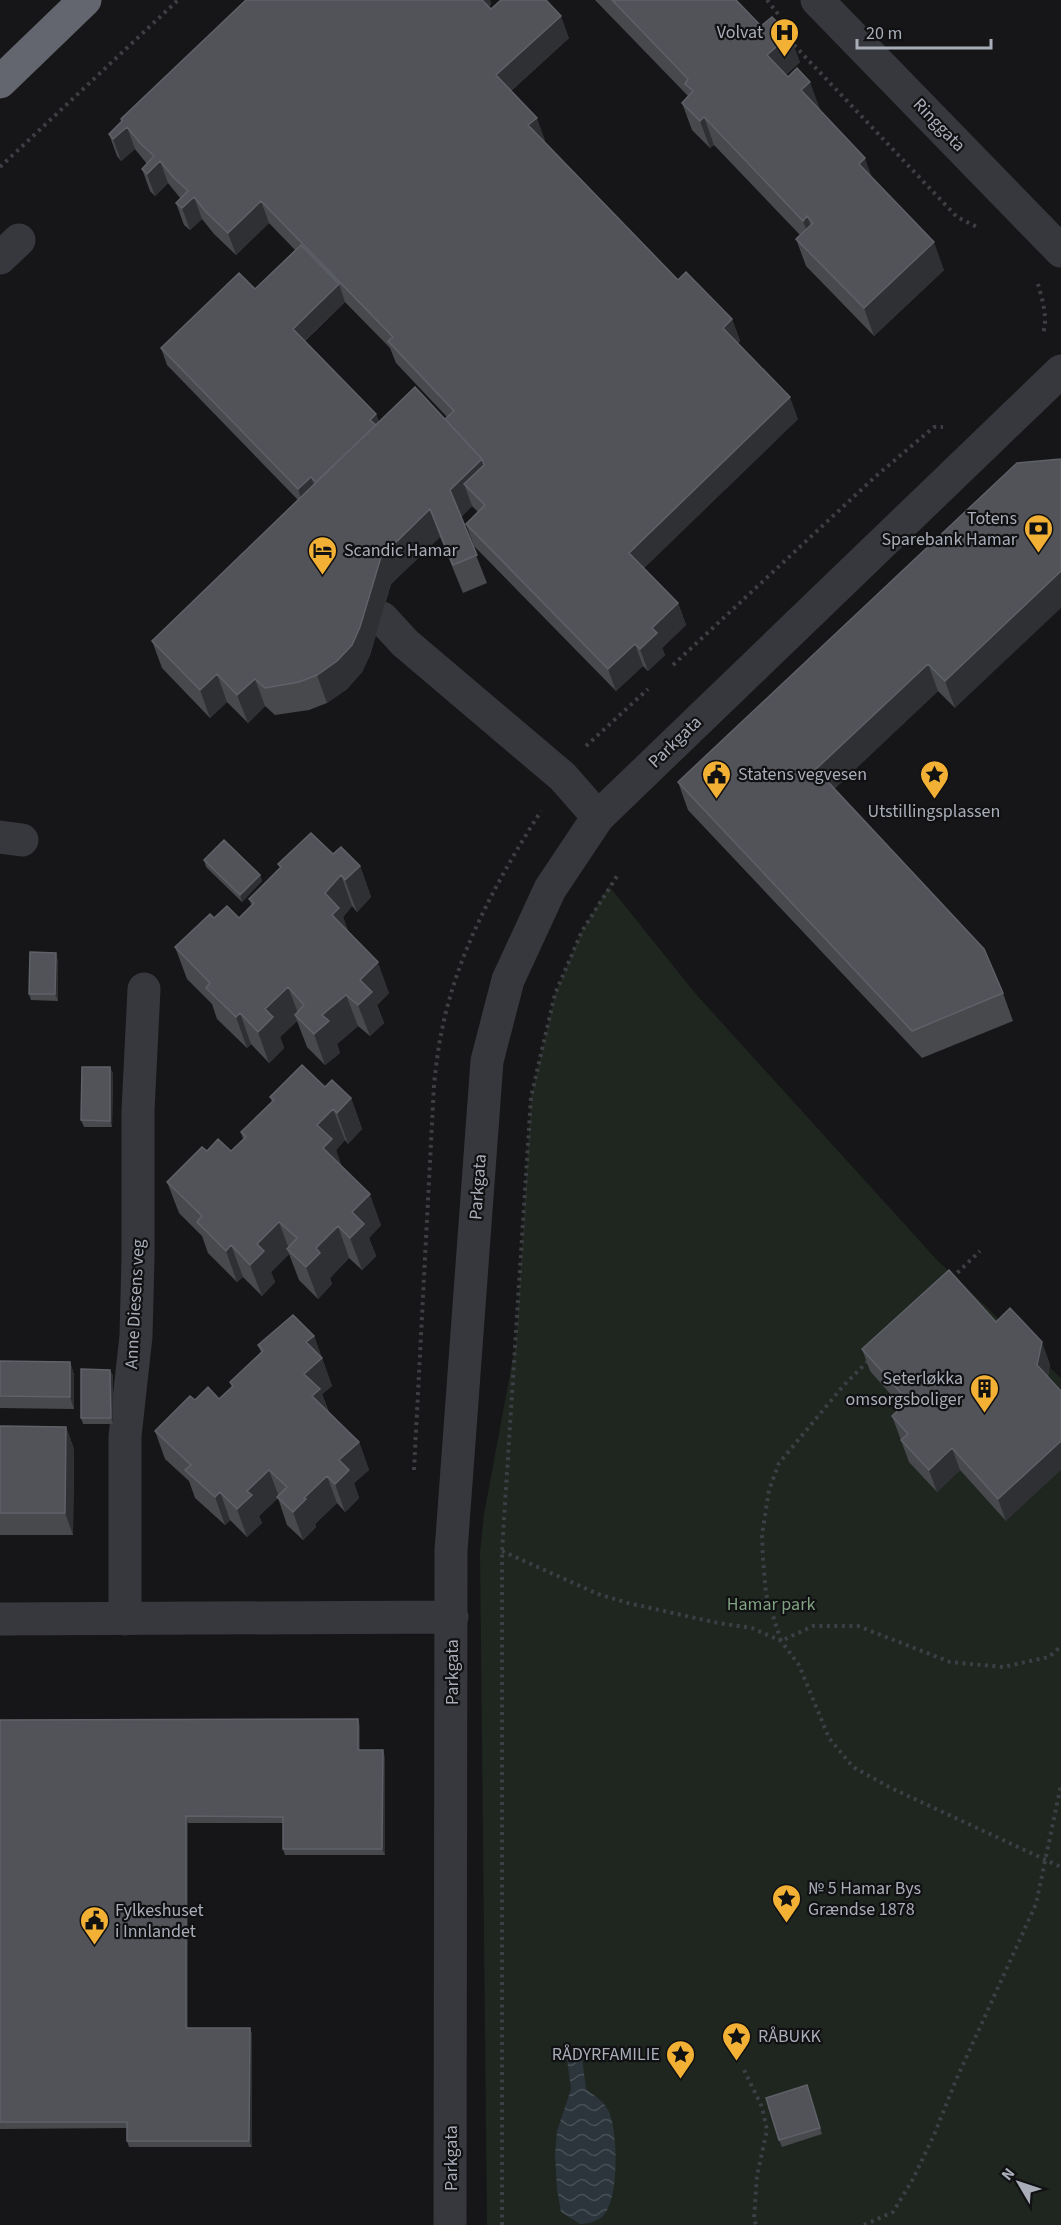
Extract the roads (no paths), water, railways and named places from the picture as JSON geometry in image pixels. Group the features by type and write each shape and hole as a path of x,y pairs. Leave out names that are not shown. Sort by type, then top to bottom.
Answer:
{"highway":[{"path":"0,82 84,2"}],"street":[{"name":"Ringgata","path":"817,0 1061,251"},
{"name":"Parkgata","path":"450,2225 451,1551 487,1061 508,980 550,889 598,817 1061,371"},
{"path":"382,618 405,643 563,777 598,817"},
{"name":"Anne Diesens veg","path":"125,1618 124,1436 136,1336 138,1111 144,989"},
{"path":"0,1619 452,1617"}],"water":[{"path":"581,2049 586,2089 605,2105 612,2122 616,2166 608,2209 599,2219 580,2224 561,2212 555,2155 557,2131 571,2089 566,2052"}],"place":[{"name":"Volvat","path":"784,58"},
{"name":"Totens Sparebank Hamar","path":"1038,554"},
{"name":"Scandic Hamar","path":"323,576"},
{"name":"Statens vegvesen","path":"717,800"},
{"name":"Utstillingsplassen","path":"934,800"},
{"name":"Seterløkka omsorgsboliger","path":"984,1414"},
{"name":"№ 5 Hamar Bys Grændse 1878","path":"787,1924"},
{"name":"Fylkeshuset i Innlandet","path":"94,1946"},
{"name":"RÅBUKK","path":"737,2062"},
{"name":"RÅDYRFAMILIE","path":"681,2080"}],"park label":[{"name":"Hamar park","path":"771,1604"}]}
